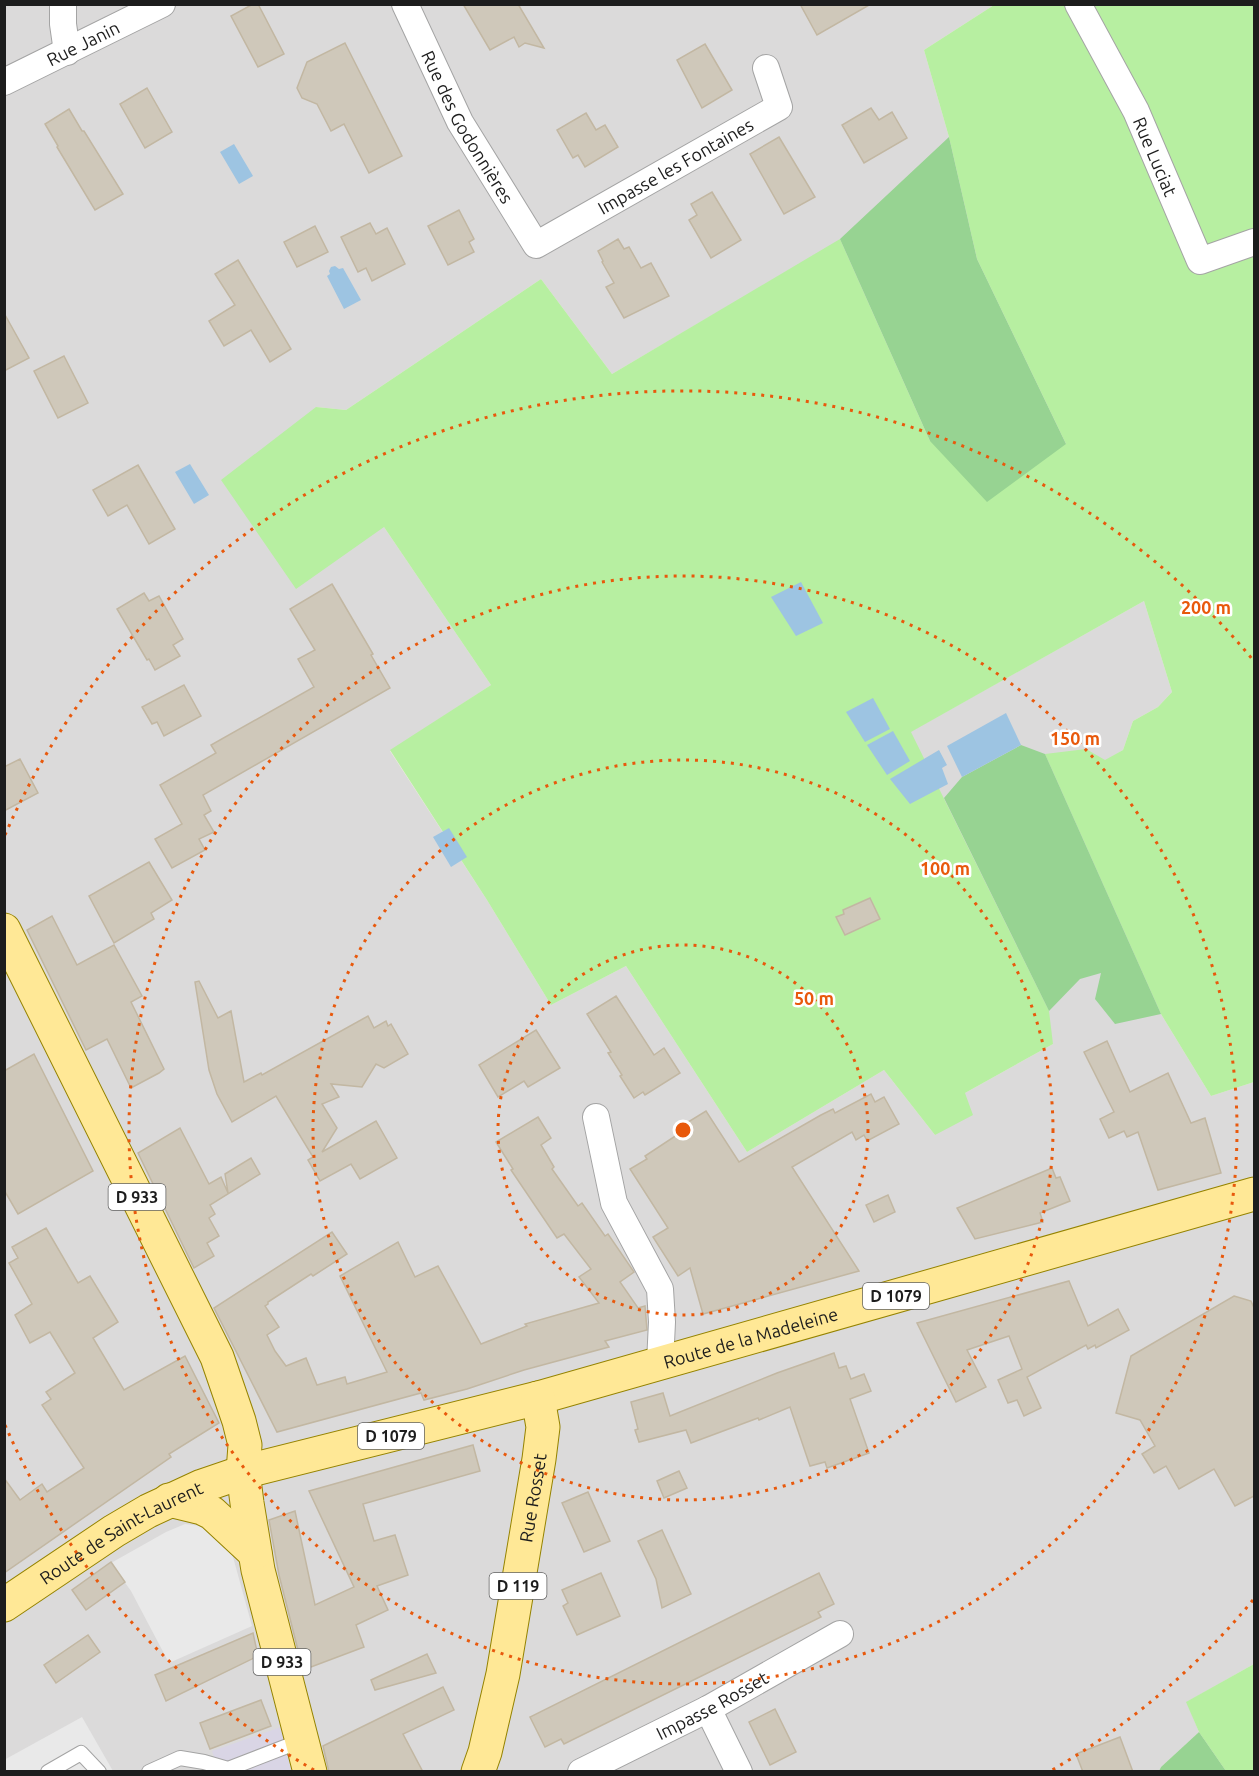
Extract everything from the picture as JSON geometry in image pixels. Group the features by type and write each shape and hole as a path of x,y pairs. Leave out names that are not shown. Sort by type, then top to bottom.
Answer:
{"main road":[{"name":"D 933","path":"4,930 217,1357 245,1445 243,1472 255,1553 267,1609 306,1756"},
{"name":"Route de la Madeleine","path":"243,1472 538,1398 1254,1194"},
{"name":"Rue Rosset","path":"478,1772 485,1752 503,1674 539,1459 543,1427 538,1398"},
{"name":"Route de Saint-Laurent","path":"4,1605 114,1531 169,1500 202,1485 243,1472"},
{"path":"169,1500 202,1508 212,1513 255,1553"}],"street":[{"path":"63,4 67,52"},
{"name":"Rue Janin","path":"4,82 162,4"},
{"name":"Rue des Godonnières","path":"405,4 460,122 536,245"},
{"name":"Rue Luciat","path":"1078,4 1136,111 1200,261 1254,242"},
{"name":"Impasse les Fontaines","path":"536,245 779,107 766,68"},
{"path":"596,1117 614,1203 646,1259 660,1289 662,1323 660,1363"},
{"name":"Impasse Rosset","path":"581,1772 708,1709 840,1634"},
{"path":"708,1709 739,1772"}],"lane":[{"path":"48,1772 81,1753 99,1772"},
{"path":"149,1772 180,1758 228,1769 306,1756"}],"shaded area":[{"path":"5,5 994,5 924,50 949,137 977,259 1066,444 930,441 840,240 612,374 541,279 346,410 316,407 384,527 491,685 390,751 487,900 551,1005 626,966 747,1152 884,1070 935,1135 965,1093 1053,1044 910,732 1144,601 1172,692 1158,707 1133,721 1123,750 1105,761 1161,1014 1211,1096 1254,1082 1254,1664 1187,1702 1199,1732 1159,1771 5,1772"},
{"path":"185,1524 208,1527 222,1539 233,1557 252,1626 169,1663 131,1591 111,1563"},
{"path":"82,1717 113,1771 5,1771 4,1760"},
{"path":"281,1727 291,1771 219,1771 212,1751"}],"green space":[{"path":"994,5 1254,5 1254,1082 1211,1096 1161,1014 1045,754 1086,749 1105,760 1123,750 1133,721 1158,707 1172,692 1144,601 911,732 1049,1011 1053,1044 965,1093 973,1115 935,1135 884,1070 747,1152 626,966 551,1005 487,900 390,750 491,685 384,527 296,589 221,480 316,407 346,410 541,279 612,374 840,239 930,441 1066,444 977,259 949,137 924,50"},
{"path":"949,137 977,259 1066,444 987,502 930,441 840,239"},
{"path":"1021,745 1045,754 1161,1014 1115,1024 1095,999 1101,973 1080,979 1049,1011 944,798 962,777"},
{"path":"1254,1664 1254,1771 1226,1771 1199,1732 1186,1702"},
{"path":"1199,1732 1226,1771 1159,1771 1161,1767"}],"water":[{"path":"234,144 253,176 239,184 220,152"},
{"path":"335,266 339,269 343,268 361,300 344,309 327,276 330,274 331,267"},
{"path":"190,464 209,495 194,504 175,472"},
{"path":"801,582 823,623 796,636 771,597"},
{"path":"873,698 890,729 865,742 846,712"},
{"path":"1006,713 1021,745 962,777 947,746"},
{"path":"893,731 910,761 887,775 867,745"},
{"path":"939,750 947,765 942,768 948,784 910,804 890,779"},
{"path":"449,828 467,857 451,867 433,837"}],"building":[{"path":"253,4 258,4 284,54 258,67 231,16"},
{"path":"463,4 518,4 544,48 525,43 519,47 514,37 490,50"},
{"path":"800,4 871,4 817,35"},
{"path":"345,43 402,156 369,173 344,124 331,131 317,104 302,98 297,88 307,62"},
{"path":"705,44 732,90 702,108 677,60"},
{"path":"147,88 172,132 145,148 120,104"},
{"path":"871,108 879,120 892,112 907,138 864,163 842,125"},
{"path":"69,109 123,194 95,210 45,124"},
{"path":"586,113 596,130 605,125 618,147 585,167 578,155 573,158 557,130"},
{"path":"779,137 815,197 784,214 750,154"},
{"path":"712,192 741,240 711,258 689,220 697,215 691,204"},
{"path":"459,210 474,239 469,242 474,252 448,265 428,226"},
{"path":"370,223 376,234 387,228 405,264 372,281 366,268 358,272 341,237"},
{"path":"315,226 328,252 297,267 284,242"},
{"path":"618,239 624,249 629,247 641,268 651,263 669,296 624,318 606,287 614,283 598,251"},
{"path":"238,260 291,349 270,362 251,330 224,346 209,321 235,305 215,274"},
{"path":"4,313 29,358 4,371"},
{"path":"64,356 88,403 58,418 34,371"},
{"path":"138,465 175,529 149,544 127,505 108,516 93,490"},
{"path":"332,584 390,688 203,795 211,811 204,815 214,832 199,839 205,850 172,868 155,839 182,824 160,785 216,753 211,745 314,687 298,659 315,650 290,609"},
{"path":"144,593 149,601 159,596 183,639 173,645 180,656 155,670 117,609"},
{"path":"184,685 201,716 164,736 157,722 152,724 142,707"},
{"path":"20,759 38,793 4,811 4,767"},
{"path":"149,862 172,900 151,913 154,919 114,943 89,896"},
{"path":"870,898 880,919 845,935 836,917 844,914 843,910"},
{"path":"52,916 77,965 114,945 142,996 131,1002 164,1069 159,1073 131,1088 107,1039 86,1050 27,930"},
{"path":"199,981 218,1018 231,1011 244,1082 261,1073 262,1075 368,1016 374,1028 386,1021 388,1026 391,1024 408,1054 384,1068 376,1064 362,1087 331,1084 339,1097 322,1104 337,1128 322,1152 376,1121 397,1158 360,1179 351,1164 320,1181 308,1160 313,1157 276,1096 232,1122 217,1094 209,1070 195,982"},
{"path":"616,996 654,1055 664,1048 680,1073 645,1095 643,1092 634,1098 608,1053 611,1052 587,1014"},
{"path":"536,1030 560,1068 528,1087 524,1081 498,1097 479,1065"},
{"path":"1107,1041 1130,1092 1168,1073 1191,1123 1205,1118 1221,1173 1158,1190 1138,1132 1127,1137 1124,1131 1109,1138 1100,1119 1114,1112 1084,1052"},
{"path":"34,1054 93,1171 18,1214 4,1190 4,1071"},
{"path":"871,1094 875,1102 884,1097 899,1124 867,1141 864,1135 856,1140 852,1132 792,1167 859,1271 703,1314 690,1268 678,1276 653,1237 668,1228 630,1169 647,1159 645,1156 683,1131 680,1127 706,1111 739,1162 821,1115 833,1109 835,1113"},
{"path":"538,1117 551,1138 541,1145 554,1167 552,1169 578,1206 582,1203 605,1236 608,1234 634,1272 620,1282 638,1308 645,1306 647,1330 605,1341 609,1347 524,1370 467,1389 424,1400 421,1393 277,1432 214,1308 332,1232 347,1254 313,1276 311,1274 265,1306 279,1327 267,1335 275,1351 286,1366 306,1358 317,1385 345,1377 347,1384 387,1372 340,1276 398,1242 415,1277 438,1266 481,1344 527,1326 525,1324 599,1303 579,1277 591,1269 564,1234 557,1238 511,1170 513,1169 496,1142"},
{"path":"180,1128 209,1184 221,1177 228,1193 225,1174 251,1158 260,1174 210,1205 215,1214 209,1218 219,1236 207,1243 214,1256 194,1268 138,1153"},
{"path":"1052,1168 1056,1178 1060,1177 1070,1201 1040,1213 1043,1222 975,1239 957,1208"},
{"path":"888,1195 895,1212 874,1222 866,1205"},
{"path":"46,1228 78,1283 90,1276 118,1322 93,1338 124,1390 185,1356 219,1423 169,1454 171,1457 4,1573 4,1478 20,1500 42,1484 47,1492 84,1468 42,1405 51,1399 46,1392 75,1373 50,1332 30,1343 15,1315 32,1304 9,1263 18,1258 12,1247"},
{"path":"1069,1281 1088,1326 1118,1309 1129,1330 1096,1348 1095,1345 1088,1349 1086,1345 1027,1377 1041,1408 1024,1416 1017,1400 1008,1403 998,1380 1022,1369 1009,1336 967,1350 986,1387 956,1402 917,1323"},
{"path":"1234,1296 1251,1301 1254,1308 1254,1496 1235,1506 1214,1469 1179,1489 1166,1466 1154,1473 1142,1454 1155,1446 1140,1420 1116,1413 1131,1356"},
{"path":"834,1353 839,1368 846,1366 851,1379 864,1374 871,1391 850,1399 869,1453 827,1468 825,1462 810,1466 790,1407 691,1443 686,1430 639,1442 631,1402 663,1393 670,1416"},
{"path":"473,1445 480,1471 363,1504 374,1541 395,1535 408,1575 377,1586 388,1610 356,1625 364,1647 303,1670 279,1575 269,1520 295,1511 315,1605 354,1587 309,1491"},
{"path":"679,1471 687,1488 664,1498 657,1481"},
{"path":"588,1492 610,1541 584,1552 562,1503"},
{"path":"662,1530 691,1594 662,1608 656,1579 638,1541"},
{"path":"111,1562 125,1582 86,1610 72,1590"},
{"path":"601,1573 620,1616 577,1635 563,1606 568,1603 562,1590"},
{"path":"819,1573 834,1604 818,1612 821,1617 564,1744 561,1739 545,1747 530,1717"},
{"path":"253,1633 258,1656 166,1701 155,1675"},
{"path":"88,1635 100,1652 56,1683 44,1665"},
{"path":"427,1654 436,1673 375,1690 371,1680"},
{"path":"443,1687 454,1710 403,1734 423,1772 329,1772 323,1746"},
{"path":"261,1700 271,1726 210,1749 200,1723"},
{"path":"775,1709 796,1752 770,1765 749,1722"},
{"path":"1120,1737 1133,1772 1083,1772 1076,1754"}]}
